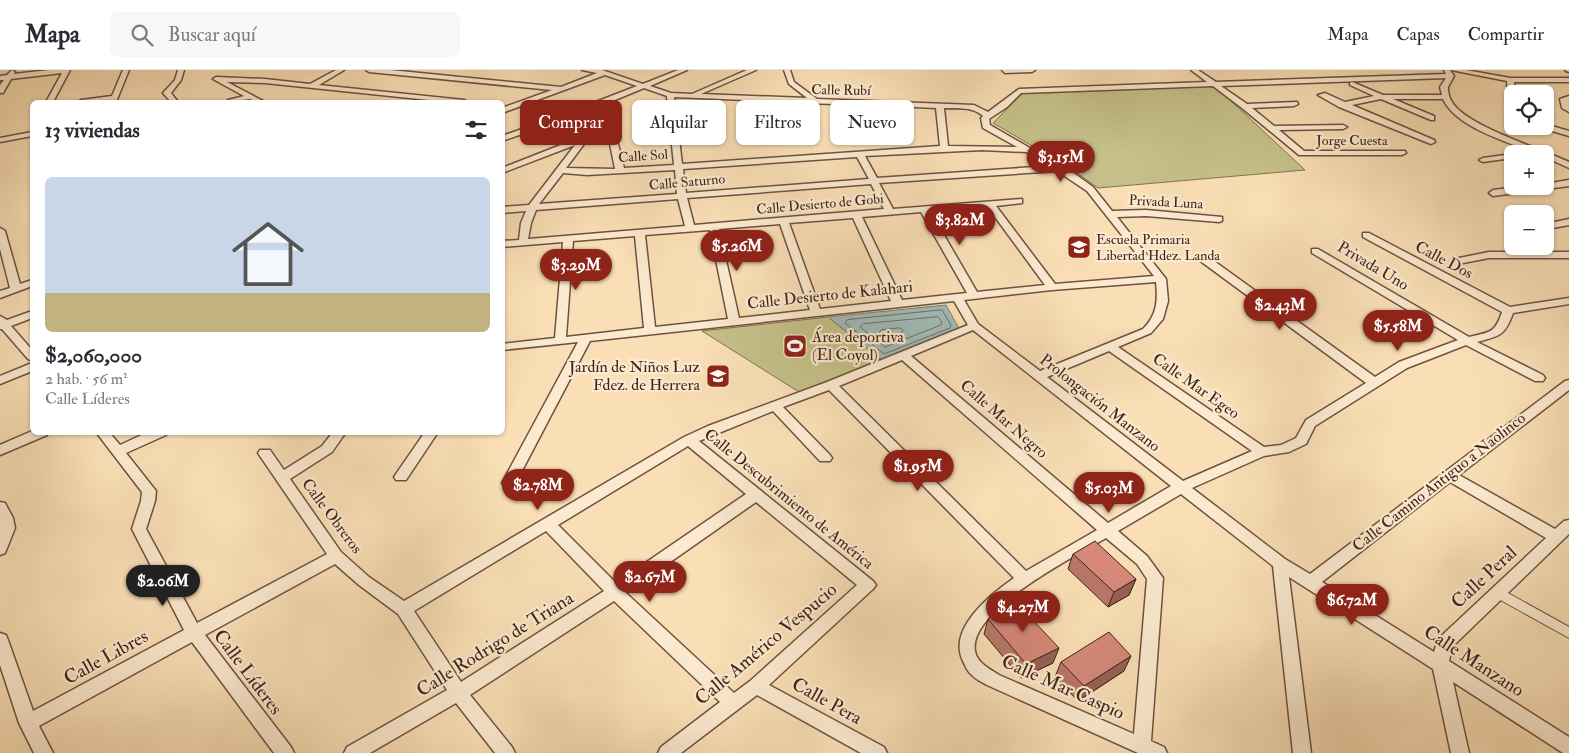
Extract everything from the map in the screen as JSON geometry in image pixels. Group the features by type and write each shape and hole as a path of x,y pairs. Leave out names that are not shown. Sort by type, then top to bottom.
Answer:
{"street":[{"path":"0,91 13,70"},
{"path":"0,78 66,70"},
{"path":"51,100 66,70"},
{"path":"114,100 126,70"},
{"path":"172,100 167,93 178,80 181,70"},
{"path":"213,78 224,70"},
{"path":"312,86 341,70"},
{"path":"369,70 562,89"},
{"name":"Calle Rubí","path":"585,70 605,73 670,96 778,100"},
{"path":"505,110 614,70"},
{"path":"607,100 684,70"},
{"path":"690,96 752,70"},
{"path":"786,70 792,83 814,100"},
{"path":"1005,70 1032,70"},
{"path":"1005,70 1010,77"},
{"path":"1194,70 1245,106 1271,128 1343,127"},
{"path":"1330,70 1343,78"},
{"path":"1450,72 1444,87 1450,106 1460,114 1525,145"},
{"path":"1039,376 1147,331 1158,321 1162,309 1161,279 1090,188 986,126 984,121 1004,105 1017,87 1215,84 1450,72 1510,80 1569,80"},
{"path":"213,78 446,100"},
{"path":"213,78 257,100"},
{"path":"1510,80 1510,85"},
{"path":"1352,84 1431,118"},
{"path":"372,100 384,93"},
{"path":"1322,95 1431,142"},
{"path":"670,96 671,100"},
{"path":"239,100 250,97"},
{"path":"1342,105 1382,97 1446,97"},
{"path":"1569,98 1564,99 1566,108 1569,110"},
{"path":"1245,106 1294,104"},
{"name":"Calle Rubí","path":"914,105 978,108 988,116"},
{"path":"940,106 944,148"},
{"path":"505,107 511,108"},
{"name":"Jorge Cuesta","path":"1271,128 1302,153 1402,153"},
{"path":"1554,129 1568,134"},
{"path":"505,138 520,132"},
{"path":"0,140 30,134"},
{"path":"505,170 568,145"},
{"path":"523,243 526,223 532,208 581,145"},
{"path":"614,145 620,171"},
{"path":"677,145 682,197 690,229"},
{"name":"Calle Sol","path":"561,170 587,172 620,171 944,148 1026,150"},
{"path":"860,154 877,180 890,212"},
{"path":"1483,160 1504,157"},
{"path":"1554,158 1569,165"},
{"name":"Calle Saturno","path":"505,210 877,180 1059,168"},
{"path":"1493,193 1569,183"},
{"name":"Calle Desierto de Gobi","path":"505,244 1019,201"},
{"path":"990,204 1052,287"},
{"path":"924,209 974,296"},
{"name":"Privada Luna","path":"1112,214 1146,213 1219,219"},
{"path":"856,215 898,304"},
{"path":"784,221 816,313"},
{"path":"1554,225 1569,222"},
{"path":"714,227 734,322"},
{"path":"0,231 16,289"},
{"path":"640,233 650,330"},
{"name":"Calle Dos","path":"1366,235 1508,311"},
{"path":"560,340 568,240"},
{"name":"Privada Uno","path":"1315,251 1467,340 1539,378"},
{"path":"1463,260 1489,255 1569,255"},
{"path":"1203,258 1373,382"},
{"name":"Calle Desierto de Kalahari","path":"505,347 1052,287 1161,279"},
{"path":"0,295 30,284"},
{"name":"Prolongación Manzano","path":"958,298 974,326 1280,562"},
{"path":"1508,311 1569,301"},
{"name":"Calle Mar Caspio","path":"1158,753 993,680 975,668 967,652 968,638 978,621 996,600 1026,579 1106,530 1181,487 1262,452 1284,449 1301,441 1310,423 1402,365 1467,340 1497,333 1504,326 1508,311"},
{"path":"30,315 2,323 30,355"},
{"path":"506,753 458,693 404,608 688,440 904,356 974,326"},
{"path":"509,483 586,337"},
{"name":"Calle Mar Egeo","path":"1110,347 1262,452"},
{"name":"Calle Mar Negro","path":"904,356 1142,560 1155,578 1142,745"},
{"path":"0,380 30,368"},
{"path":"831,385 1026,579"},
{"name":"Calle Camino Antiguo a Naolinco","path":"1311,582 1448,475 1566,389"},
{"path":"775,406 825,458"},
{"path":"0,450 35,435"},
{"name":"Calle Líderes","path":"105,435 149,491 150,500 140,521 139,530 194,633 285,753"},
{"path":"118,451 154,435"},
{"path":"282,477 327,449 338,435"},
{"path":"401,477 430,435"},
{"name":"Calle Descubrimiento de América","path":"688,440 868,585"},
{"name":"Calle Obreros","path":"265,453 336,556 364,582 404,608"},
{"path":"1448,475 1557,537"},
{"name":"Calle Rodrigo de Triana","path":"353,753 458,693 615,592 754,495"},
{"path":"0,507 8,520 8,532 0,549"},
{"path":"547,523 615,592 733,703"},
{"name":"Calle Peral","path":"1440,664 1444,644 1569,525"},
{"name":"Calle Libres","path":"28,723 336,556"},
{"path":"1280,562 1302,753"},
{"name":"Calle Manzano","path":"1280,562 1569,748"},
{"name":"Calle Américo Vespucio","path":"667,753 756,686 868,585"},
{"path":"1499,593 1569,632"},
{"path":"0,640 28,723 44,753"},
{"path":"1440,664 1460,753"},
{"name":"Calle Pera","path":"756,686 878,753"}],"shaded area":[{"path":"1214,85 1305,170 1098,188 1070,168 993,123 1024,92"},
{"name":"Área deportiva (El Coyol)","path":"828,317 883,361 799,392 702,331"}],"water":[{"path":"946,305 960,330 883,361 828,317"}],"building":[{"path":"1095,541 1136,579 1114,592 1073,554"},
{"path":"1015,601 1059,648 1026,664 988,619"},
{"path":"1109,632 1131,656 1084,686 1061,662"}],"place":[{"name":"Escuela Primaria Libertad Hdez. Landa","path":"1079,247"},
{"name":"Área deportiva (El Coyol)","path":"795,346"},
{"name":"Jardín de Niños Luz Fdez. de Herrera","path":"718,376"}]}
